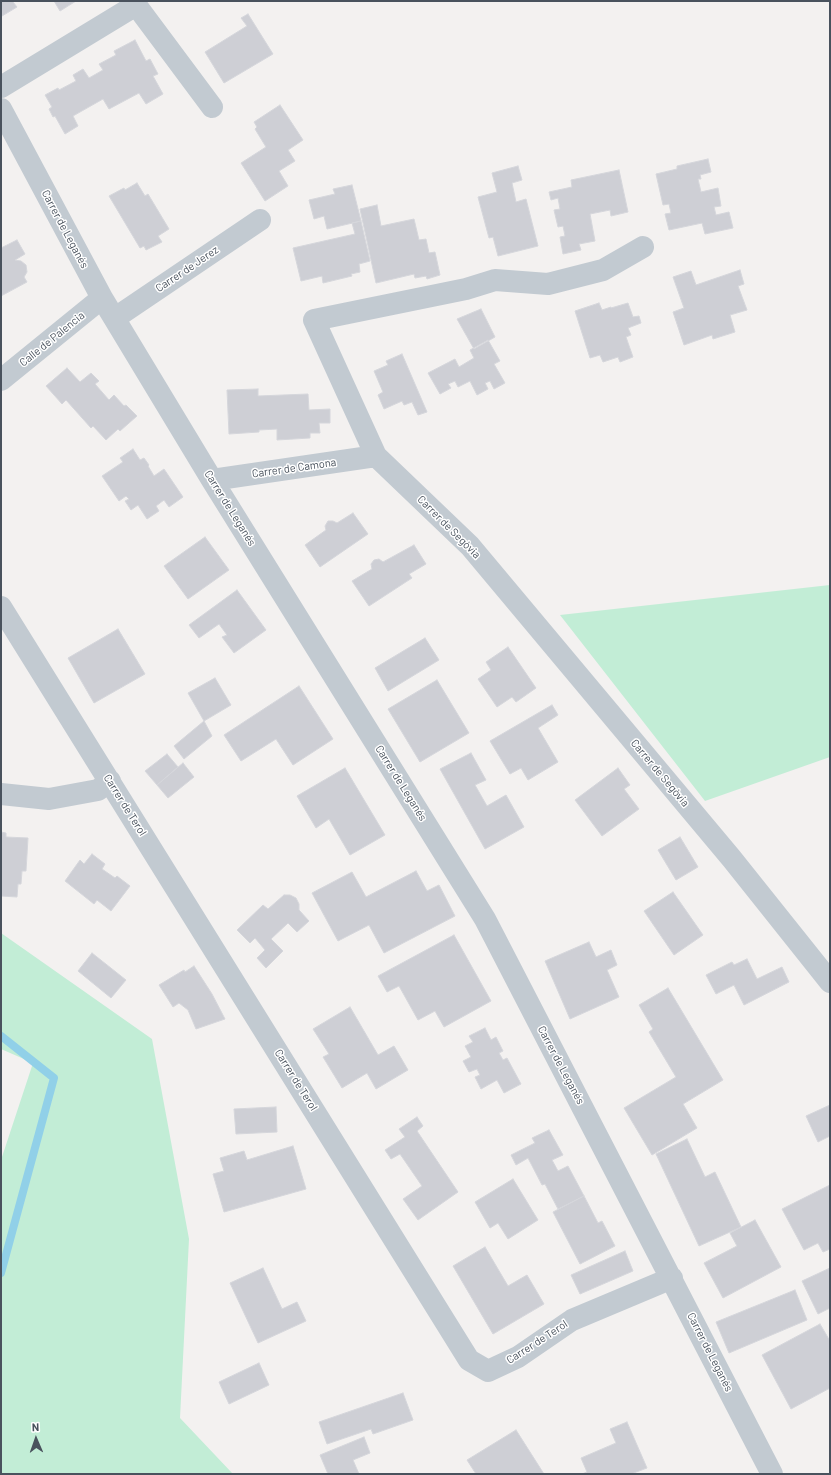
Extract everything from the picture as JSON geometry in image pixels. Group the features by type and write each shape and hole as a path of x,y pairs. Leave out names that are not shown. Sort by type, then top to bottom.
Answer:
{"street":[{"path":"1,86 136,5 212,107"},
{"name":"Carrer de Leganés","path":"1,109 102,298 212,480 485,919 672,1278 772,1474"},
{"name":"Carrer de Jerez","path":"115,318 260,220"},
{"name":"Carrer de Segòvia","path":"643,247 603,270 548,284 495,280 466,289 314,320 376,456 470,546 732,859 830,982"},
{"name":"Calle de Palencia","path":"1,380 102,298"},
{"name":"Carrer de Camona","path":"212,480 376,456"},
{"name":"Carrer de Terol","path":"1,607 468,1360 488,1371 518,1357 572,1320 672,1278"},
{"path":"1,794 49,799 98,790 110,782"}],"green space":[{"path":"830,585 830,757 705,801 560,615"},
{"path":"1,933 152,1039 189,1239 180,1418 233,1474 1,1474 1,1160 33,1063 1,1049"}],"building":[{"path":"1,1 14,1 13,2 17,7 2,16"},
{"path":"54,1 76,1 60,11"},
{"path":"248,14 273,54 224,83 205,52 247,26 241,18"},
{"path":"135,40 146,61 150,59 158,74 153,76 163,94 146,104 139,93 109,109 103,99 73,116 78,126 65,134 55,116 53,117 49,109 52,107 45,95 58,88 59,90 76,81 73,75 83,69 89,78 103,70 99,64 116,55 114,51"},
{"path":"280,105 303,140 288,150 295,161 279,171 288,186 265,201 241,163 266,147 255,129 257,127 254,122"},
{"path":"708,159 711,172 700,175 701,179 698,179 701,192 718,188 721,206 714,207 716,215 729,212 733,228 705,234 702,223 669,230 665,214 671,213 669,204 663,205 656,174 677,169 677,166"},
{"path":"518,166 522,180 512,183 516,202 526,199 538,246 498,256 493,237 489,238 478,197 497,192 492,173"},
{"path":"619,170 628,212 611,216 610,210 590,214 595,241 579,244 581,250 563,254 560,237 565,236 563,226 558,227 554,210 560,209 558,198 551,200 549,192 572,187 571,180"},
{"path":"137,183 145,196 148,194 169,229 158,236 162,242 146,250 144,246 140,248 109,196 124,188 125,190"},
{"path":"352,185 361,221 327,229 324,216 314,219 309,200 335,194 333,189"},
{"path":"377,205 381,226 414,219 419,240 426,239 429,253 435,252 440,275 427,279 426,276 415,278 414,274 376,283 360,209"},
{"path":"361,221 370,261 359,264 360,272 351,274 352,276 323,283 322,276 301,281 293,248 355,234 352,223"},
{"path":"17,240 25,254 15,260 21,261 26,265 27,272 24,277 27,282 1,296 1,248"},
{"path":"740,270 744,284 738,286 747,310 730,315 735,332 713,339 712,335 684,345 673,312 684,308 673,277 691,271 696,285"},
{"path":"599,303 602,310 628,303 633,317 639,316 641,323 628,328 631,335 626,337 633,357 620,362 618,357 603,362 600,355 590,358 575,311"},
{"path":"481,309 495,337 474,349 457,319"},
{"path":"488,340 500,361 494,364 505,383 494,389 490,381 485,383 488,389 477,395 470,381 458,387 455,381 448,384 451,388 440,394 428,373 455,359 459,367 474,358 470,350"},
{"path":"402,354 427,412 418,415 412,402 404,405 402,401 384,409 378,395 383,392 374,371 388,365 386,361"},
{"path":"67,368 80,382 91,373 99,381 95,384 109,400 114,395 124,406 126,405 137,416 120,431 118,429 106,440 93,426 91,428 66,400 62,404 46,386"},
{"path":"258,389 258,396 308,394 309,410 330,409 330,423 319,423 320,433 310,433 310,438 277,440 277,429 229,434 227,390"},
{"path":"133,449 140,460 144,458 154,476 164,469 183,497 169,507 164,500 156,506 159,511 147,519 138,505 131,510 125,501 129,499 126,496 119,501 102,476 123,462 120,458"},
{"path":"353,513 368,534 320,567 305,545 326,530 325,526 328,521 337,523"},
{"path":"205,537 229,570 188,599 164,566"},
{"path":"414,545 426,564 409,574 412,578 369,606 352,581 372,569 371,564 374,560 379,559 383,562"},
{"path":"237,590 266,630 234,653 222,637 227,635 219,624 199,638 189,625"},
{"path":"118,629 145,674 94,703 68,658"},
{"path":"425,638 439,660 388,691 375,668"},
{"path":"508,647 536,688 516,702 512,697 497,707 478,679 491,670 486,662"},
{"path":"215,678 231,705 204,721 188,693"},
{"path":"437,680 469,733 420,762 388,709"},
{"path":"299,686 333,739 293,765 276,739 241,761 224,735"},
{"path":"552,705 558,715 538,728 558,762 528,780 521,768 510,774 490,741"},
{"path":"204,721 212,736 184,759 174,746"},
{"path":"471,753 486,780 475,785 487,806 506,795 524,827 485,849 440,769"},
{"path":"167,754 178,767 157,785 145,771"},
{"path":"183,763 194,777 168,798 157,785"},
{"path":"345,768 385,835 350,855 329,819 316,828 297,796"},
{"path":"618,768 630,785 624,789 639,809 602,836 575,800"},
{"path":"1,832 6,833 6,837 28,838 26,871 22,871 21,884 18,884 17,897 1,896"},
{"path":"680,837 698,867 676,880 658,850"},
{"path":"92,854 105,864 102,869 115,878 117,876 130,886 111,911 97,900 94,904 65,881 80,860 84,864"},
{"path":"416,871 427,891 439,885 455,916 384,953 369,925 338,941 312,893 352,872 366,897"},
{"path":"673,892 703,935 674,955 644,911"},
{"path":"284,895 290,895 296,898 299,904 299,910 309,921 297,932 288,923 271,939 283,951 266,968 257,958 265,950 255,938 250,943 237,930 263,905 268,909"},
{"path":"454,935 491,1001 444,1027 435,1011 418,1020 399,986 387,992 378,976"},
{"path":"589,942 596,957 611,950 617,965 607,970 619,997 570,1019 545,961"},
{"path":"92,953 126,980 111,998 78,971"},
{"path":"747,959 757,979 782,967 789,982 744,1005 734,985 716,994 706,975 732,962 734,965"},
{"path":"194,966 212,994 225,1019 196,1029 188,1010 179,1003 173,1007 159,985 184,970 185,972"},
{"path":"668,988 723,1080 683,1104 697,1128 652,1155 624,1108 676,1077 649,1032 653,1029 639,1005"},
{"path":"350,1007 378,1055 394,1046 408,1070 376,1089 367,1073 342,1088 323,1057 329,1054 313,1029"},
{"path":"485,1028 491,1040 496,1037 503,1051 499,1053 503,1060 507,1058 521,1084 504,1093 497,1080 481,1089 475,1077 480,1075 477,1069 469,1072 463,1061 471,1057 465,1046 473,1042 469,1036"},
{"path":"830,1105 830,1136 818,1142 806,1116"},
{"path":"276,1107 277,1132 236,1134 234,1109"},
{"path":"417,1117 423,1126 417,1131 458,1192 418,1220 403,1199 422,1186 400,1154 391,1159 385,1150 405,1137 399,1129"},
{"path":"549,1130 563,1155 552,1160 558,1171 568,1166 584,1196 558,1209 545,1184 542,1185 528,1158 516,1165 511,1155 535,1143 532,1138"},
{"path":"687,1139 705,1177 715,1172 741,1227 699,1246 656,1154"},
{"path":"293,1146 306,1189 224,1212 213,1174 224,1171 220,1158 244,1151 247,1160"},
{"path":"513,1179 538,1220 508,1239 498,1223 490,1228 475,1202"},
{"path":"830,1185 830,1249 823,1252 818,1243 804,1250 782,1209"},
{"path":"584,1196 598,1223 602,1221 615,1246 580,1264 553,1212"},
{"path":"755,1220 781,1267 723,1298 704,1263 737,1246 730,1233"},
{"path":"485,1247 508,1286 527,1275 544,1304 493,1334 453,1266"},
{"path":"625,1251 633,1271 580,1294 571,1275"},
{"path":"263,1268 282,1309 297,1302 306,1321 258,1343 230,1283"},
{"path":"830,1268 830,1308 818,1314 802,1281"},
{"path":"795,1290 807,1320 729,1353 716,1322"},
{"path":"820,1324 830,1341 830,1388 791,1409 762,1355"},
{"path":"259,1363 269,1385 229,1404 219,1382"},
{"path":"403,1393 413,1420 373,1434 371,1429 327,1444 319,1422"},
{"path":"627,1422 647,1468 631,1474 582,1474 587,1472 581,1458 616,1443 610,1429"},
{"path":"516,1430 544,1474 476,1474 467,1460"},
{"path":"364,1437 370,1453 353,1460 359,1474 328,1474 320,1455"}],"waterway":[{"path":"1,1036 54,1078 1,1273"}]}
